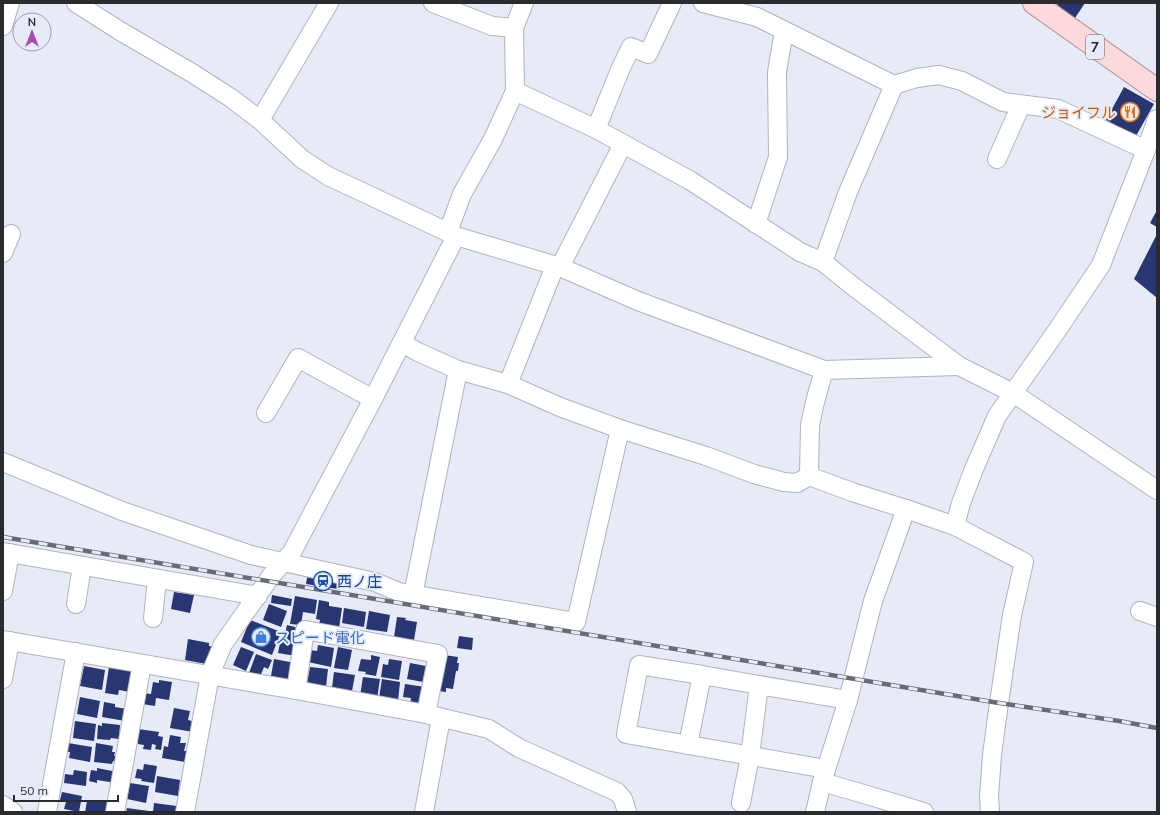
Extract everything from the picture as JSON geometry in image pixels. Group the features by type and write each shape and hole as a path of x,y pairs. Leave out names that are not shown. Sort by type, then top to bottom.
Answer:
{"main road":[{"name":"7","path":"1034,3 1157,90"}],"street":[{"path":"3,26 10,3"},
{"path":"76,3 231,98 260,120 302,159 328,176 452,234 557,267 638,301 824,370 959,366"},
{"path":"260,120 329,3"},
{"path":"433,3 492,26 514,28"},
{"path":"185,812 210,676 224,644 271,576 292,552 402,343 452,234 462,194 493,139 515,91 514,28 524,3"},
{"path":"596,129 631,47 648,54 672,3"},
{"path":"703,3 760,10 784,31 894,85 917,78 939,75 962,81 1003,102 1058,109 1146,150"},
{"path":"756,224 778,157 777,72 784,31"},
{"path":"823,262 848,192 894,85"},
{"path":"515,91 596,129 691,181 800,252 823,262 959,366 1013,393 1157,490"},
{"path":"997,159 1021,105"},
{"path":"955,526 960,503 998,416 1101,265 1157,119"},
{"path":"508,384 557,267 623,144"},
{"path":"3,253 11,234"},
{"path":"402,343 458,370 508,384 560,407 620,429 706,456 754,474 784,482 797,483 809,476"},
{"path":"266,413 298,358 373,399"},
{"path":"413,595 458,370"},
{"path":"809,476 810,426 824,370"},
{"path":"3,462 122,511 251,554 375,582 399,592 413,595 576,622 620,429"},
{"path":"809,476 852,492 955,526 1024,562 1012,615 999,703 992,755 989,797 990,812"},
{"path":"815,812 824,776 848,700 873,601 906,509"},
{"path":"3,591 7,553 258,596"},
{"path":"76,604 82,566"},
{"path":"154,618 158,579"},
{"path":"296,690 305,630 438,654 434,716 424,812"},
{"path":"3,679 6,640 296,690 434,716 489,728 519,748 617,792 623,798 627,812"},
{"path":"47,812 76,652"},
{"path":"115,812 142,664"},
{"path":"848,700 639,665 626,734 750,756 824,776 857,792 924,812"},
{"path":"688,744 702,675"},
{"path":"741,803 750,756 759,684"},
{"path":"3,805 13,812"}],"building":[{"path":"1059,3 1085,3 1075,18 1057,5"},
{"name":"ジョイフル","path":"1124,87 1154,104 1136,136 1106,120"},
{"path":"1157,210 1157,227 1150,223"},
{"path":"1157,234 1157,298 1134,279"},
{"path":"308,572 339,577 338,589 306,584"},
{"path":"174,592 194,595 190,613 171,609"},
{"path":"272,595 292,599 291,606 271,603"},
{"path":"295,596 317,600 315,614 303,612 301,625 290,624"},
{"path":"319,600 329,602 329,606 342,608 339,628 319,625 320,620 316,619"},
{"path":"269,604 287,611 281,627 263,620"},
{"path":"344,608 366,612 364,627 342,623"},
{"path":"369,611 390,615 387,632 366,629"},
{"path":"397,617 406,618 405,620 417,622 414,640 394,637"},
{"name":"スピード電化","path":"250,620 281,632 272,655 241,642"},
{"path":"287,625 299,628 296,656 278,653 280,643 283,643"},
{"path":"459,636 473,638 472,650 457,648"},
{"path":"188,639 209,643 209,646 214,647 213,658 207,657 206,664 185,660"},
{"path":"318,645 334,648 331,667 308,662 310,650 317,651"},
{"path":"241,647 254,652 246,671 233,665"},
{"path":"338,647 352,650 348,670 334,668"},
{"path":"256,654 272,660 268,669 264,667 260,677 249,673"},
{"path":"371,655 380,657 376,676 358,671 361,659 371,660"},
{"path":"444,655 458,657 457,663 459,663 453,689 446,688 446,692 438,691"},
{"path":"274,659 295,663 292,680 271,676"},
{"path":"389,659 402,661 399,680 381,677 383,664 388,665"},
{"path":"410,663 426,666 423,682 407,679"},
{"path":"84,666 105,670 102,690 80,686"},
{"path":"109,667 132,671 130,692 119,690 118,695 105,693"},
{"path":"310,667 328,669 326,687 307,684"},
{"path":"334,672 355,675 352,691 332,688"},
{"path":"363,677 380,679 377,699 360,696"},
{"path":"382,679 400,682 398,701 379,698"},
{"path":"159,680 172,682 169,700 156,698 155,706 142,704 144,693 151,694 153,682 159,683"},
{"path":"405,684 425,687 422,707 410,705 411,698 403,697"},
{"path":"80,697 100,701 97,718 77,714"},
{"path":"104,702 115,704 115,707 127,709 125,721 102,717"},
{"path":"174,708 190,711 188,720 192,721 192,724 194,725 193,732 170,728"},
{"path":"75,721 96,724 94,741 73,738"},
{"path":"102,723 120,725 119,739 97,739 98,725 102,726"},
{"path":"138,729 159,732 158,736 163,737 161,750 155,749 156,745 152,744 151,750 143,749 144,745 138,744 136,741"},
{"path":"170,735 181,737 180,743 186,743 184,751 187,751 185,762 162,758 164,746 168,747"},
{"path":"68,743 92,747 90,762 69,758 70,752 67,752"},
{"path":"96,743 113,746 112,752 115,752 114,756 119,756 118,761 113,761 112,764 94,762"},
{"path":"144,764 157,766 154,783 141,781 142,779 135,778 137,769 143,770"},
{"path":"97,768 117,772 116,783 97,780 97,783 89,781 91,770 97,771"},
{"path":"74,770 87,772 86,786 64,783 65,774 73,775"},
{"path":"157,776 180,780 178,796 155,792"},
{"path":"130,783 149,786 146,803 127,799"},
{"path":"62,792 82,796 79,812 64,809 66,802 60,800"},
{"path":"96,800 111,802 109,812 85,812 87,801 96,802"},
{"path":"154,803 177,806 177,812 153,812"},
{"path":"127,808 149,811 149,812 126,812"}],"railway":[{"path":"3,537 1157,728"}],"place":[{"name":"ジョイフル","path":"1130,112"},
{"name":"西ノ庄","path":"323,581"},
{"name":"スピード電化","path":"261,637"}]}
